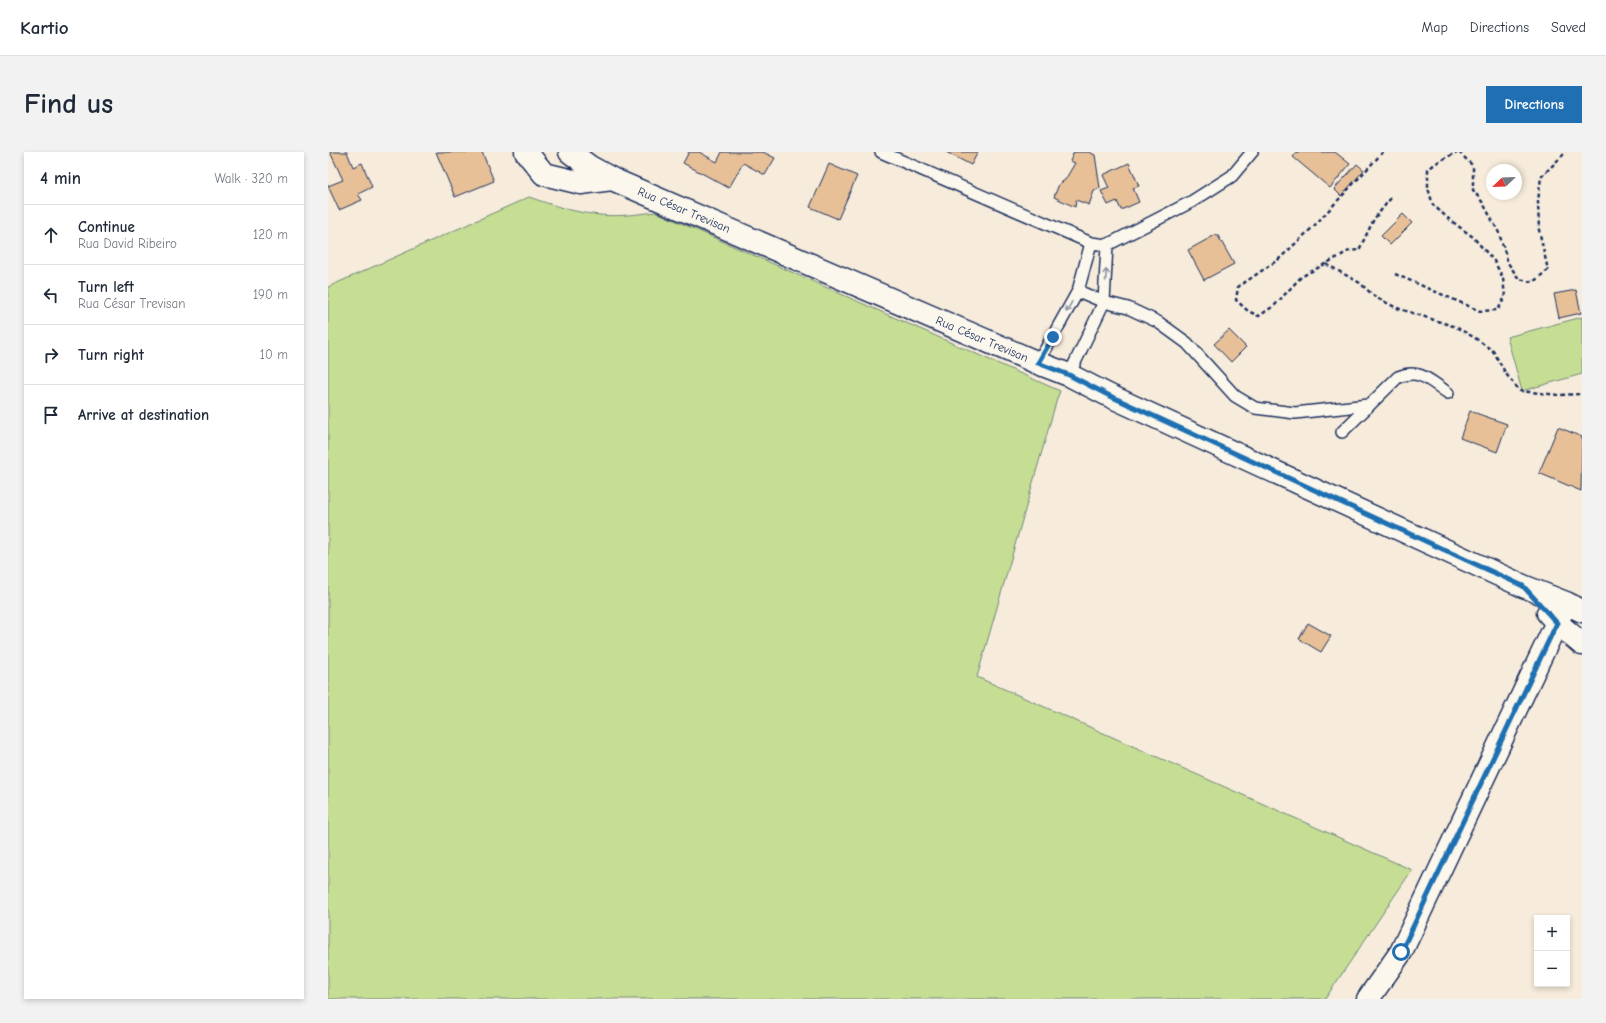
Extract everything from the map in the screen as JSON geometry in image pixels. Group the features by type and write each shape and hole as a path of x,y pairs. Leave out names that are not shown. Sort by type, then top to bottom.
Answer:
{"street":[{"path":"526,152 544,174 590,168"},
{"path":"570,152 590,168"},
{"name":"Rua César Trevisan","path":"590,168 612,179 1069,375 1115,398 1523,586 1574,607"},
{"name":"Rua César Trevisan","path":"1523,586 1557,623 1582,644"},
{"path":"1368,999 1401,952 1557,623 1574,607"}],"lane":[{"path":"881,152 1091,244 1107,245 1191,202 1232,176 1252,152"},
{"path":"1038,363 1078,291 1091,244"},
{"path":"1069,375 1104,302 1107,245"},
{"path":"1078,291 1104,302 1128,308 1158,322 1187,344 1234,396 1254,408 1295,413 1368,405"},
{"path":"1342,432 1398,377 1408,373 1421,375 1448,393"}],"path":[{"path":"1383,152 1313,227 1284,254 1238,287 1236,300 1248,311 1259,316 1276,304 1301,277 1349,251 1359,250 1374,219 1391,198"},
{"path":"1395,274 1480,311 1498,310 1505,297 1502,278 1494,261 1473,237 1433,205 1428,188 1428,169 1441,160 1458,152 1474,166 1473,190 1484,203 1498,232 1508,263 1519,279 1533,282 1548,270 1539,230 1538,201 1541,177 1566,152"},
{"path":"1326,264 1360,283 1375,297 1397,308 1456,327 1475,338 1493,351 1506,374 1520,391 1559,395 1582,394"}],"green space":[{"path":"529,197 564,208 607,216 656,212 1060,391 977,677 1412,870 1325,999 328,999 328,287"},
{"path":"1582,317 1582,374 1522,391 1507,337"}],"building":[{"path":"330,152 347,152 353,167 362,163 372,187 358,194 362,200 339,210 328,186 343,180"},
{"path":"436,152 482,152 494,181 455,197"},
{"path":"689,152 699,152 717,162 722,152 763,152 775,158 765,175 743,163 729,188 683,163"},
{"path":"946,152 978,152 971,165"},
{"path":"1074,152 1089,152 1095,155 1100,188 1094,191 1089,205 1076,200 1075,207 1054,197 1059,184 1065,180 1075,163 1070,161"},
{"path":"1297,152 1335,152 1350,164 1330,188 1293,157"},
{"path":"1129,163 1139,186 1133,188 1139,202 1121,210 1117,201 1108,205 1101,191 1109,188 1103,175"},
{"path":"829,164 857,176 838,219 810,207"},
{"path":"1357,164 1364,170 1341,196 1334,189"},
{"path":"1403,214 1412,223 1390,245 1381,236"},
{"path":"1217,234 1234,264 1204,280 1188,250"},
{"path":"1576,290 1581,313 1559,318 1554,294"},
{"path":"1229,330 1246,347 1231,362 1214,344"},
{"path":"1470,411 1507,424 1497,452 1460,438"},
{"path":"1558,427 1582,437 1581,491 1539,473"},
{"path":"1308,623 1331,636 1321,652 1299,639"}],"route":[{"path":"1053,337 1038,363 1069,375 1108,395 1523,586 1557,623 1401,952"}]}
